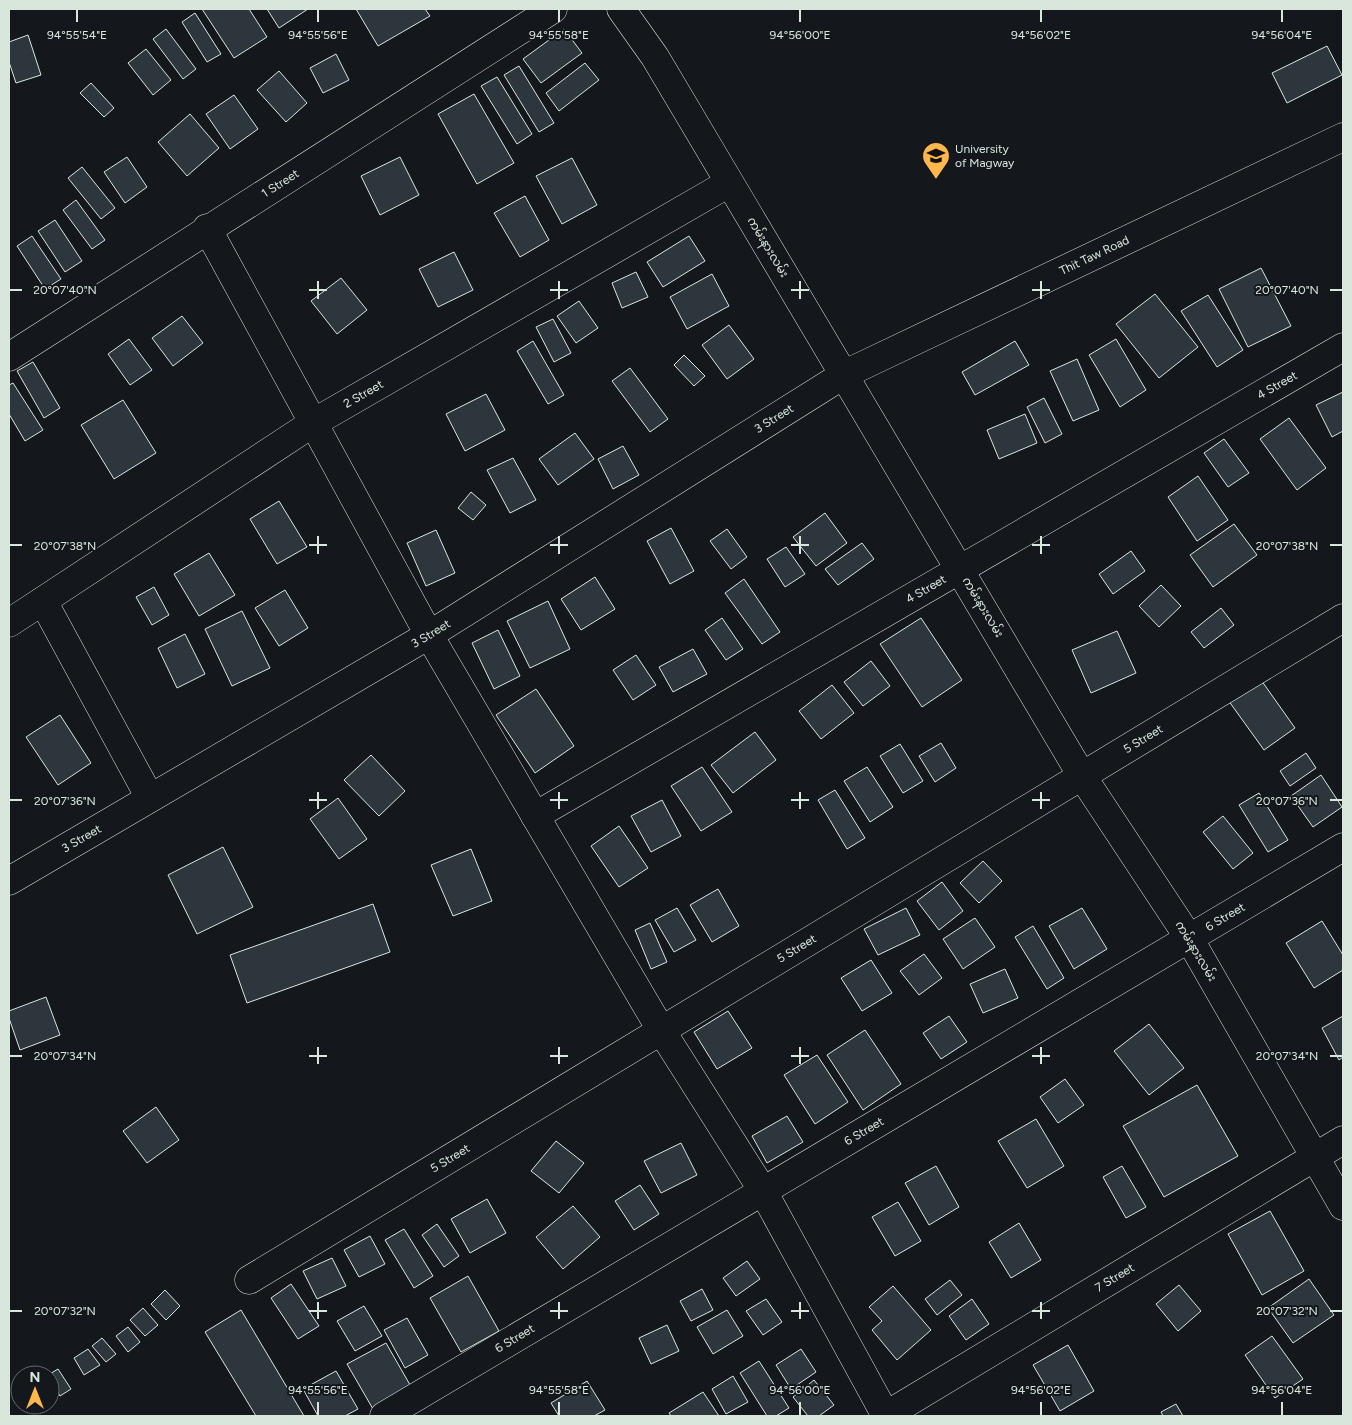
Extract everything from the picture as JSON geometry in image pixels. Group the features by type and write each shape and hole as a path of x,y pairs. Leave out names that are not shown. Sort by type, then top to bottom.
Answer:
{"street":[{"name":"1 Street","path":"13,347 207,228 553,9"},
{"name":"ကမ်းနားလမ်း","path":"621,9 655,57 1082,776 1189,938 1343,1206"},
{"name":"Thit Taw Road","path":"845,374 1343,137"},
{"name":"2 Street","path":"9,623 313,423 729,183"},
{"path":"207,228 429,635 661,1030 763,1191 886,1416"},
{"name":"4 Street","path":"535,816 1343,347"},
{"name":"3 Street","path":"9,881 429,635 845,374"},
{"path":"43,601 150,798"},
{"name":"5 Street","path":"249,1280 1343,618"},
{"name":"6 Street","path":"384,1416 1343,847"},
{"name":"7 Street","path":"886,1416 1343,1140"}],"building":[{"path":"202,9 249,9 267,37 234,58"},
{"path":"267,9 308,9 279,28"},
{"path":"356,9 425,9 430,16 378,46"},
{"path":"195,13 221,54 207,62 182,22"},
{"path":"166,29 196,69 183,79 153,39"},
{"path":"564,29 582,53 541,83 523,59"},
{"path":"28,35 41,75 16,83 9,62 9,42"},
{"path":"1327,46 1342,75 1287,103 1272,73"},
{"path":"146,49 171,80 153,95 128,63"},
{"path":"336,54 349,80 323,93 310,68"},
{"path":"585,63 599,80 559,111 546,93"},
{"path":"519,66 554,123 539,132 504,75"},
{"path":"279,71 307,103 286,122 257,90"},
{"path":"497,77 532,134 517,144 481,86"},
{"path":"91,83 114,108 104,117 80,93"},
{"path":"474,94 514,163 477,184 438,114"},
{"path":"234,95 258,129 230,149 206,114"},
{"path":"190,114 219,148 187,176 158,142"},
{"path":"127,157 147,187 125,203 104,172"},
{"path":"400,157 419,195 380,215 361,176"},
{"path":"572,158 597,205 562,224 536,176"},
{"path":"82,167 115,208 101,219 68,178"},
{"path":"525,196 549,240 520,257 494,213"},
{"path":"76,200 105,240 92,249 63,210"},
{"path":"55,220 82,261 65,272 38,231"},
{"path":"32,236 61,279 45,289 17,246"},
{"path":"689,236 705,261 663,287 647,262"},
{"path":"454,252 473,290 438,307 419,269"},
{"path":"1261,268 1291,326 1248,347 1219,289"},
{"path":"636,272 648,297 622,308 612,283"},
{"path":"712,274 729,306 687,329 670,297"},
{"path":"341,278 367,310 337,334 311,301"},
{"path":"1155,294 1198,347 1159,378 1116,324"},
{"path":"1208,295 1243,350 1217,367 1181,311"},
{"path":"579,301 598,328 576,343 557,316"},
{"path":"182,316 203,343 173,366 152,338"},
{"path":"553,319 571,353 554,362 536,327"},
{"path":"729,325 754,359 727,379 702,345"},
{"path":"129,339 152,370 130,385 108,354"},
{"path":"1116,339 1146,390 1120,407 1089,355"},
{"path":"533,341 564,395 548,404 517,351"},
{"path":"1015,341 1029,365 975,395 962,372"},
{"path":"684,355 705,376 694,386 674,365"},
{"path":"1077,359 1099,410 1073,421 1050,371"},
{"path":"33,362 60,408 44,418 17,371"},
{"path":"630,368 668,419 650,432 612,381"},
{"path":"13,383 43,430 25,441 9,414 9,385"},
{"path":"1343,392 1343,431 1332,437 1316,405"},
{"path":"486,394 505,430 465,451 446,414"},
{"path":"1044,398 1062,434 1045,443 1027,407"},
{"path":"123,400 156,453 114,479 81,425"},
{"path":"1025,414 1037,443 999,459 987,430"},
{"path":"1289,418 1326,468 1297,490 1260,439"},
{"path":"575,433 594,459 558,485 539,459"},
{"path":"1224,439 1249,473 1228,487 1204,453"},
{"path":"623,446 639,475 613,489 598,459"},
{"path":"513,458 536,500 510,513 487,470"},
{"path":"1198,476 1228,520 1197,541 1168,497"},
{"path":"471,492 486,505 473,520 458,508"},
{"path":"279,501 307,547 277,564 250,519"},
{"path":"825,513 847,543 816,566 793,537"},
{"path":"1234,524 1257,555 1213,587 1190,555"},
{"path":"671,528 694,571 670,584 647,541"},
{"path":"727,529 747,557 731,569 710,541"},
{"path":"436,530 455,573 426,586 407,543"},
{"path":"862,543 874,559 838,585 825,569"},
{"path":"786,547 805,574 785,587 767,559"},
{"path":"1131,551 1145,571 1113,594 1099,574"},
{"path":"209,553 235,595 199,616 174,574"},
{"path":"595,577 615,609 581,630 561,599"},
{"path":"744,579 780,632 762,644 725,593"},
{"path":"1161,585 1181,606 1159,627 1139,606"},
{"path":"154,587 169,615 152,625 136,597"},
{"path":"285,590 308,628 279,646 255,608"},
{"path":"548,601 570,649 530,668 507,621"},
{"path":"1221,608 1234,625 1204,648 1191,632"},
{"path":"242,611 270,668 232,686 205,629"},
{"path":"722,618 743,649 726,660 705,630"},
{"path":"921,618 962,680 922,707 880,644"},
{"path":"498,630 520,676 494,689 472,643"},
{"path":"1117,631 1136,673 1091,693 1072,650"},
{"path":"185,634 205,674 177,688 158,648"},
{"path":"693,649 707,674 673,692 659,667"},
{"path":"636,655 656,685 633,700 613,670"},
{"path":"871,661 890,686 863,706 844,682"},
{"path":"1254,670 1295,728 1264,750 1223,693"},
{"path":"832,685 854,713 821,739 799,711"},
{"path":"536,689 574,746 535,773 496,715"},
{"path":"60,715 91,763 58,785 26,737"},
{"path":"755,732 776,760 733,793 711,765"},
{"path":"941,743 956,768 935,782 919,756"},
{"path":"900,744 923,781 903,793 880,756"},
{"path":"1306,753 1316,768 1290,786 1280,771"},
{"path":"371,755 405,791 379,816 344,780"},
{"path":"702,767 732,812 701,831 671,786"},
{"path":"867,767 893,807 870,822 844,781"},
{"path":"1321,775 1342,807 1313,827 1291,796"},
{"path":"835,790 865,838 847,849 818,800"},
{"path":"1259,793 1288,840 1268,852 1239,805"},
{"path":"338,798 367,839 339,859 310,819"},
{"path":"662,800 681,836 651,852 631,816"},
{"path":"1223,816 1253,853 1233,869 1203,832"},
{"path":"619,826 648,868 619,887 591,846"},
{"path":"223,847 253,907 197,934 168,875"},
{"path":"471,849 492,901 453,916 431,865"},
{"path":"983,861 1002,881 979,903 960,883"},
{"path":"942,882 963,911 939,930 917,901"},
{"path":"718,889 739,926 712,942 690,905"},
{"path":"373,904 390,952 247,1003 230,955"},
{"path":"677,908 696,940 674,952 655,920"},
{"path":"906,908 920,935 878,955 864,929"},
{"path":"1082,908 1107,949 1074,969 1049,926"},
{"path":"975,918 995,947 963,969 943,939"},
{"path":"1322,921 1343,955 1343,970 1314,988 1286,943"},
{"path":"650,923 667,962 651,969 635,930"},
{"path":"1033,926 1064,978 1047,989 1015,937"},
{"path":"924,954 942,978 919,995 900,971"},
{"path":"871,960 892,993 862,1011 841,978"},
{"path":"1005,969 1018,998 983,1013 970,984"},
{"path":"46,997 60,1035 20,1050 9,1018 9,1011"},
{"path":"728,1011 752,1048 717,1069 694,1032"},
{"path":"949,1016 967,1042 941,1059 923,1033"},
{"path":"1343,1016 1343,1057 1339,1060 1322,1028"},
{"path":"1149,1024 1184,1068 1149,1095 1114,1051"},
{"path":"865,1030 901,1084 863,1110 827,1055"},
{"path":"817,1055 848,1102 815,1124 784,1075"},
{"path":"1065,1079 1084,1105 1058,1123 1040,1097"},
{"path":"1197,1085 1238,1156 1164,1197 1123,1126"},
{"path":"156,1107 179,1140 147,1163 123,1131"},
{"path":"787,1116 803,1142 767,1163 752,1136"},
{"path":"1036,1119 1064,1166 1027,1188 998,1141"},
{"path":"556,1141 584,1163 559,1193 531,1171"},
{"path":"681,1143 697,1175 661,1193 644,1161"},
{"path":"936,1166 959,1207 929,1225 905,1183"},
{"path":"1122,1166 1146,1207 1126,1218 1103,1177"},
{"path":"640,1185 659,1214 634,1230 615,1201"},
{"path":"487,1199 506,1233 470,1253 451,1219"},
{"path":"898,1202 921,1241 895,1256 872,1217"},
{"path":"573,1206 600,1237 563,1269 536,1237"},
{"path":"1270,1211 1304,1271 1262,1295 1228,1234"},
{"path":"1019,1223 1041,1260 1011,1278 989,1242"},
{"path":"437,1224 459,1256 444,1267 422,1235"},
{"path":"404,1229 433,1276 414,1288 385,1240"},
{"path":"370,1236 385,1264 359,1277 344,1250"},
{"path":"332,1258 346,1286 317,1299 303,1271"},
{"path":"747,1261 760,1279 736,1296 723,1278"},
{"path":"468,1276 499,1331 461,1352 430,1298"},
{"path":"1309,1279 1334,1315 1293,1343 1268,1308"},
{"path":"950,1280 962,1295 937,1315 925,1299"},
{"path":"291,1284 319,1326 298,1339 271,1298"},
{"path":"1179,1285 1201,1311 1178,1331 1156,1304"},
{"path":"893,1286 931,1330 897,1360 872,1330 882,1321 869,1307"},
{"path":"702,1289 713,1310 691,1321 680,1301"},
{"path":"165,1290 180,1306 166,1320 151,1304"},
{"path":"766,1299 782,1322 763,1335 746,1311"},
{"path":"972,1299 989,1324 966,1340 949,1316"},
{"path":"364,1306 382,1336 355,1351 337,1321"},
{"path":"143,1308 158,1325 145,1336 130,1320"},
{"path":"241,1310 304,1416 256,1416 205,1332"},
{"path":"727,1310 743,1336 713,1354 697,1327"},
{"path":"407,1318 428,1355 405,1368 384,1330"},
{"path":"667,1325 679,1351 651,1364 639,1338"},
{"path":"128,1327 140,1342 128,1352 116,1336"},
{"path":"1272,1336 1303,1379 1275,1398 1245,1355"},
{"path":"102,1338 116,1354 106,1362 92,1346"},
{"path":"386,1343 417,1397 377,1416 347,1364"},
{"path":"1068,1345 1094,1391 1060,1411 1033,1365"},
{"path":"88,1349 100,1365 84,1375 74,1358"},
{"path":"801,1349 816,1372 791,1389 776,1365"},
{"path":"759,1361 789,1408 776,1416 767,1416 740,1373"},
{"path":"336,1371 358,1409 345,1416 318,1416 303,1389"},
{"path":"60,1372 71,1389 60,1396"},
{"path":"733,1376 748,1402 726,1414 712,1389"},
{"path":"814,1380 834,1405 819,1416 808,1416 793,1397"},
{"path":"587,1381 605,1410 594,1416 559,1416 551,1403"},
{"path":"703,1392 719,1416 671,1416 669,1413"},
{"path":"1176,1404 1183,1416 1163,1416 1161,1412"}],"place":[{"name":"University of Magway","path":"936,180"}]}
